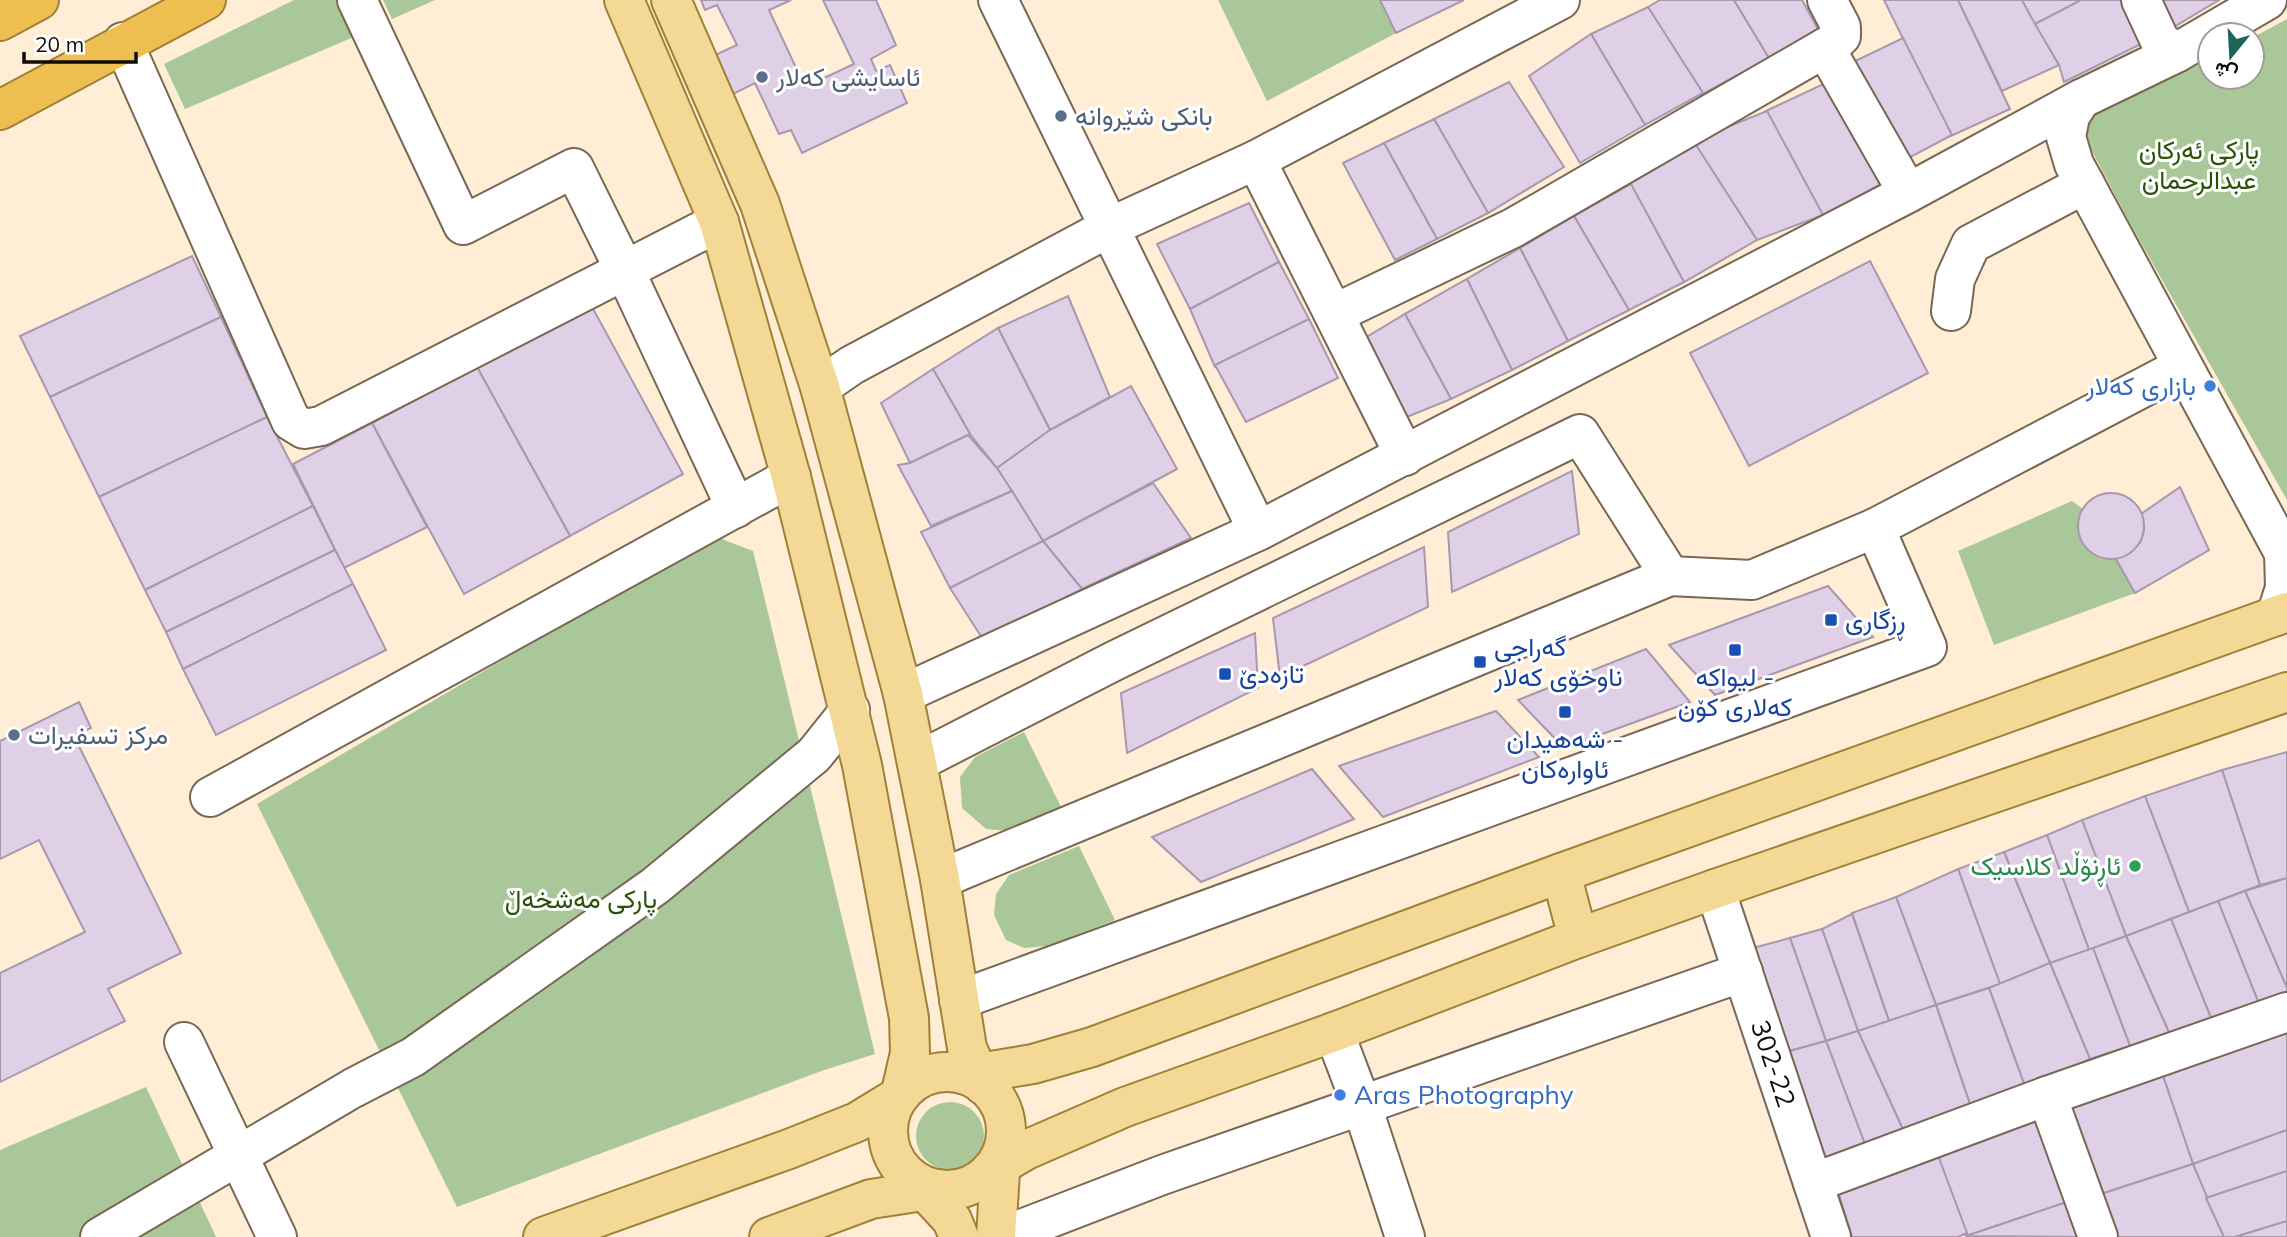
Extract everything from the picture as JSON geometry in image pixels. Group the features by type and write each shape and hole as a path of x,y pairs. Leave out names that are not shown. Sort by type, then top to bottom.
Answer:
{"highway":[{"path":"0,21 39,0"},
{"path":"0,110 206,0"}],"main road":[{"path":"624,0 719,222 791,477 850,710 909,1017 910,1053 900,1095 889,1115 887,1134 891,1153 902,1170 926,1187 952,1220 959,1237"},
{"path":"671,0 760,204 820,387 903,694 940,879 967,1048 976,1078 997,1099 1004,1117 1006,1137 997,1164 998,1237"},
{"path":"543,1237 789,1149 856,1122 900,1095 915,1081 931,1074 949,1072 976,1078 1092,1047 1561,873 2281,614"},
{"path":"769,1237 871,1199 926,1187 955,1190 974,1183 997,1164 1125,1107 1715,889 2287,692"},
{"path":"1561,873 1578,938"}],"street":[{"path":"357,0 463,225 574,168 737,508"},
{"path":"998,0 1258,531"},
{"path":"820,387 852,365 1110,227 1256,160 1503,13 1560,0"},
{"path":"1334,314 1513,228 1838,40 1842,32 1827,0"},
{"path":"2141,0 2160,41 2176,53"},
{"path":"903,694 1258,531 1908,193 2081,99 2176,53 2267,0"},
{"path":"123,43 291,421 304,429 321,426 719,222"},
{"path":"1825,48 1908,193"},
{"path":"2081,99 2070,116 2066,136 2074,164 2286,554 2281,614"},
{"path":"1256,160 1405,456"},
{"path":"1951,311 1955,279 1970,244 2085,184"},
{"path":"940,879 1670,576 1752,580 1875,528 2182,367"},
{"path":"917,762 1114,661 1580,434 1670,576"},
{"path":"210,797 791,477"},
{"path":"959,1000 1927,647 1875,528"},
{"path":"100,1237 353,1088 413,1057 655,886 814,755 850,710"},
{"name":"302-22","path":"1715,889 1830,1237"},
{"path":"998,1237 1161,1175 1743,972"},
{"path":"1813,1183 2287,1012"},
{"path":"1334,1032 1362,1105 1405,1237"},
{"path":"184,1042 277,1237"},
{"path":"2048,1096 2098,1237"}],"green space":[{"path":"294,0 341,0 356,36 185,109 164,64"},
{"path":"383,0 435,0 392,19"},
{"path":"1218,0 1380,0 1396,33 1267,101"},
{"name":"پارکی ئەرکان عبدالرحمان","path":"2287,19 2287,500 2132,227 2082,132 2092,116 2196,66 2196,91 2266,91 2266,30"},
{"path":"2072,501 2083,509 2080,528 2084,544 2097,555 2116,559 2135,593 1994,645 1958,551"},
{"name":"پارکی مەشخەڵ","path":"714,536 753,551 875,1054 824,1070 457,1207 257,804"},
{"path":"1024,732 1062,809 1010,831 986,829 962,808 960,777 975,757"},
{"path":"1079,846 1115,920 1047,946 1024,948 1006,940 994,915 996,894 1009,875"},
{"path":"146,1087 216,1237 0,1237 0,1150"},
{"path":"950,1102 963,1105 974,1112 981,1123 984,1136 981,1149 974,1160 963,1167 950,1170 937,1167 926,1160 919,1149 916,1136 919,1123 926,1112 937,1105"}],"building":[{"name":"ئاسایشی کەلار","path":"701,0 791,0 769,10 805,87 854,64 823,0 876,0 896,45 871,59 876,71 890,65 907,103 802,153 791,130 779,134 755,83 731,95 713,56 737,45 717,5 705,10"},
{"path":"1380,0 1464,0 1396,33"},
{"path":"1660,0 1734,0 1769,58 1701,95 1648,7"},
{"path":"1734,0 1802,0 1821,35 1769,58"},
{"path":"1884,0 1958,0 2010,109 1951,136"},
{"path":"1958,0 2022,0 2059,65 2002,91"},
{"path":"2022,0 2082,0 2035,24"},
{"path":"2081,0 2122,0 2143,43 2064,82 2059,65 2035,24"},
{"path":"2159,0 2219,0 2172,28"},
{"path":"1648,7 1703,93 1645,125 1591,34"},
{"path":"1591,34 1645,125 1580,163 1529,76"},
{"path":"1903,38 1952,135 1903,161 1849,64"},
{"path":"1832,80 1880,185 1823,216 1766,111"},
{"path":"1509,82 1564,167 1488,213 1434,119"},
{"path":"1767,111 1823,215 1757,240 1693,141"},
{"path":"1434,119 1488,213 1437,239 1384,143"},
{"path":"1384,143 1437,239 1395,260 1343,163"},
{"path":"1696,145 1757,240 1684,282 1630,183"},
{"path":"1631,184 1684,282 1629,310 1574,216"},
{"path":"1249,203 1279,262 1190,309 1157,244"},
{"path":"1574,216 1629,310 1568,341 1520,248"},
{"path":"1520,248 1568,341 1512,370 1467,279"},
{"path":"192,256 221,317 50,397 20,336"},
{"path":"1870,261 1928,373 1749,466 1690,353"},
{"path":"1279,262 1309,319 1215,367 1190,309"},
{"path":"1467,279 1512,370 1451,399 1405,314"},
{"path":"1068,296 1110,397 1050,430 998,328"},
{"path":"591,305 683,474 570,536 477,367"},
{"path":"1405,314 1451,399 1402,419 1365,338"},
{"path":"221,317 267,417 99,497 50,397"},
{"path":"1309,319 1338,378 1246,422 1215,365"},
{"path":"998,328 1050,430 997,468 970,434 933,369"},
{"path":"477,367 570,536 464,594 372,423"},
{"path":"933,369 970,434 910,463 881,403"},
{"path":"1131,386 1177,469 1043,541 997,468 1050,430"},
{"path":"267,417 313,506 145,590 99,497"},
{"path":"372,423 427,527 344,568 293,464"},
{"path":"968,435 997,468 1012,491 931,526 898,465 910,463"},
{"path":"1572,471 1579,534 1452,592 1448,532"},
{"path":"1153,483 1191,538 1082,589 1043,541"},
{"path":"2180,487 2209,550 2135,593 2116,559 2130,553 2141,541 2144,530 2141,514"},
{"path":"1012,491 1043,541 950,588 921,532"},
{"path":"2111,493 2124,496 2134,503 2141,513 2144,526 2141,539 2134,549 2124,556 2111,559 2098,556 2088,549 2081,539 2078,526 2081,513 2088,503 2098,496"},
{"path":"313,506 335,550 166,632 145,590"},
{"path":"1043,541 1082,589 984,641 950,588"},
{"path":"1424,547 1428,607 1280,677 1273,618"},
{"path":"335,550 353,584 183,669 166,632"},
{"path":"353,584 386,650 216,735 183,669"},
{"path":"1828,586 1873,637 1715,695 1669,645"},
{"path":"1255,633 1258,688 1127,753 1121,693"},
{"path":"1646,649 1690,702 1564,748 1518,700"},
{"path":"79,702 91,728 74,736 181,953 108,989 125,1021 0,1082 0,973 85,932 39,840 0,859 0,741"},
{"path":"1496,711 1539,757 1383,817 1339,766"},
{"path":"2287,752 2287,878 2260,885 2222,770"},
{"path":"1312,769 1354,819 1201,882 1152,837"},
{"path":"2222,770 2260,885 2189,912 2145,796"},
{"name":"ئاڕنۆڵد کلاسیک","path":"2145,796 2189,912 2126,936 2082,820"},
{"path":"2082,820 2126,936 2089,950 2047,835"},
{"path":"2047,835 2089,950 2050,963 2004,852"},
{"path":"2004,852 2050,963 2000,984 1958,869"},
{"path":"1958,869 2000,984 1936,1005 1896,897"},
{"path":"2287,878 2287,988 2245,891"},
{"path":"2245,891 2287,988 2287,996 2259,1004 2218,901"},
{"path":"1896,897 1936,1005 1889,1021 1852,913"},
{"path":"2218,901 2259,1004 2213,1023 2171,919"},
{"path":"1852,914 1889,1021 1858,1031 1822,929"},
{"path":"2171,919 2213,1023 2171,1037 2126,936"},
{"path":"1822,929 1858,1031 1826,1041 1790,938"},
{"path":"2126,936 2171,1037 2130,1046 2093,948"},
{"path":"1790,938 1826,1041 1786,1052 1753,948"},
{"path":"2093,948 2130,1046 2090,1059 2050,963"},
{"path":"2050,963 2090,1059 2026,1089 1989,988"},
{"path":"1989,988 2026,1089 1971,1107 1936,1005"},
{"path":"1936,1005 1971,1107 1905,1134 1858,1031"},
{"path":"1858,1031 1905,1134 1866,1147 1826,1041"},
{"path":"2287,1033 2287,1130 2193,1164 2163,1076"},
{"path":"1826,1041 1866,1147 1824,1159 1786,1052"},
{"path":"2163,1076 2193,1164 2095,1196 2066,1110"},
{"path":"2039,1111 2067,1202 1966,1236 1936,1150"},
{"path":"2287,1130 2287,1171 2206,1198 2193,1164"},
{"path":"1936,1150 1967,1233 1958,1237 1852,1237 1837,1188"},
{"path":"2193,1164 2224,1237 2110,1237 2095,1196"},
{"path":"2287,1171 2287,1221 2235,1237 2224,1237 2206,1198"},
{"path":"2067,1202 2080,1237 1966,1236"},
{"path":"2287,1221 2287,1237 2235,1237"}],"place":[{"name":"ئاسایشی کەلار","path":"762,77"},
{"name":"بانکی شێروانە","path":"1061,116"},
{"name":"بازاری کەلار","path":"2210,386"},
{"name":"ڕزگاری","path":"1831,620"},
{"name":"لیواکە - کەلاری کۆن","path":"1735,650"},
{"name":"گەراجی ناوخۆی کەلار","path":"1480,662"},
{"name":"تازەدێ","path":"1225,674"},
{"name":"شەهیدان - ئاوارەکان","path":"1565,712"},
{"name":"مركز تسفيرات","path":"14,735"},
{"name":"ئاڕنۆڵد کلاسیک","path":"2135,866"},
{"name":"Aras Photography","path":"1340,1095"}]}
